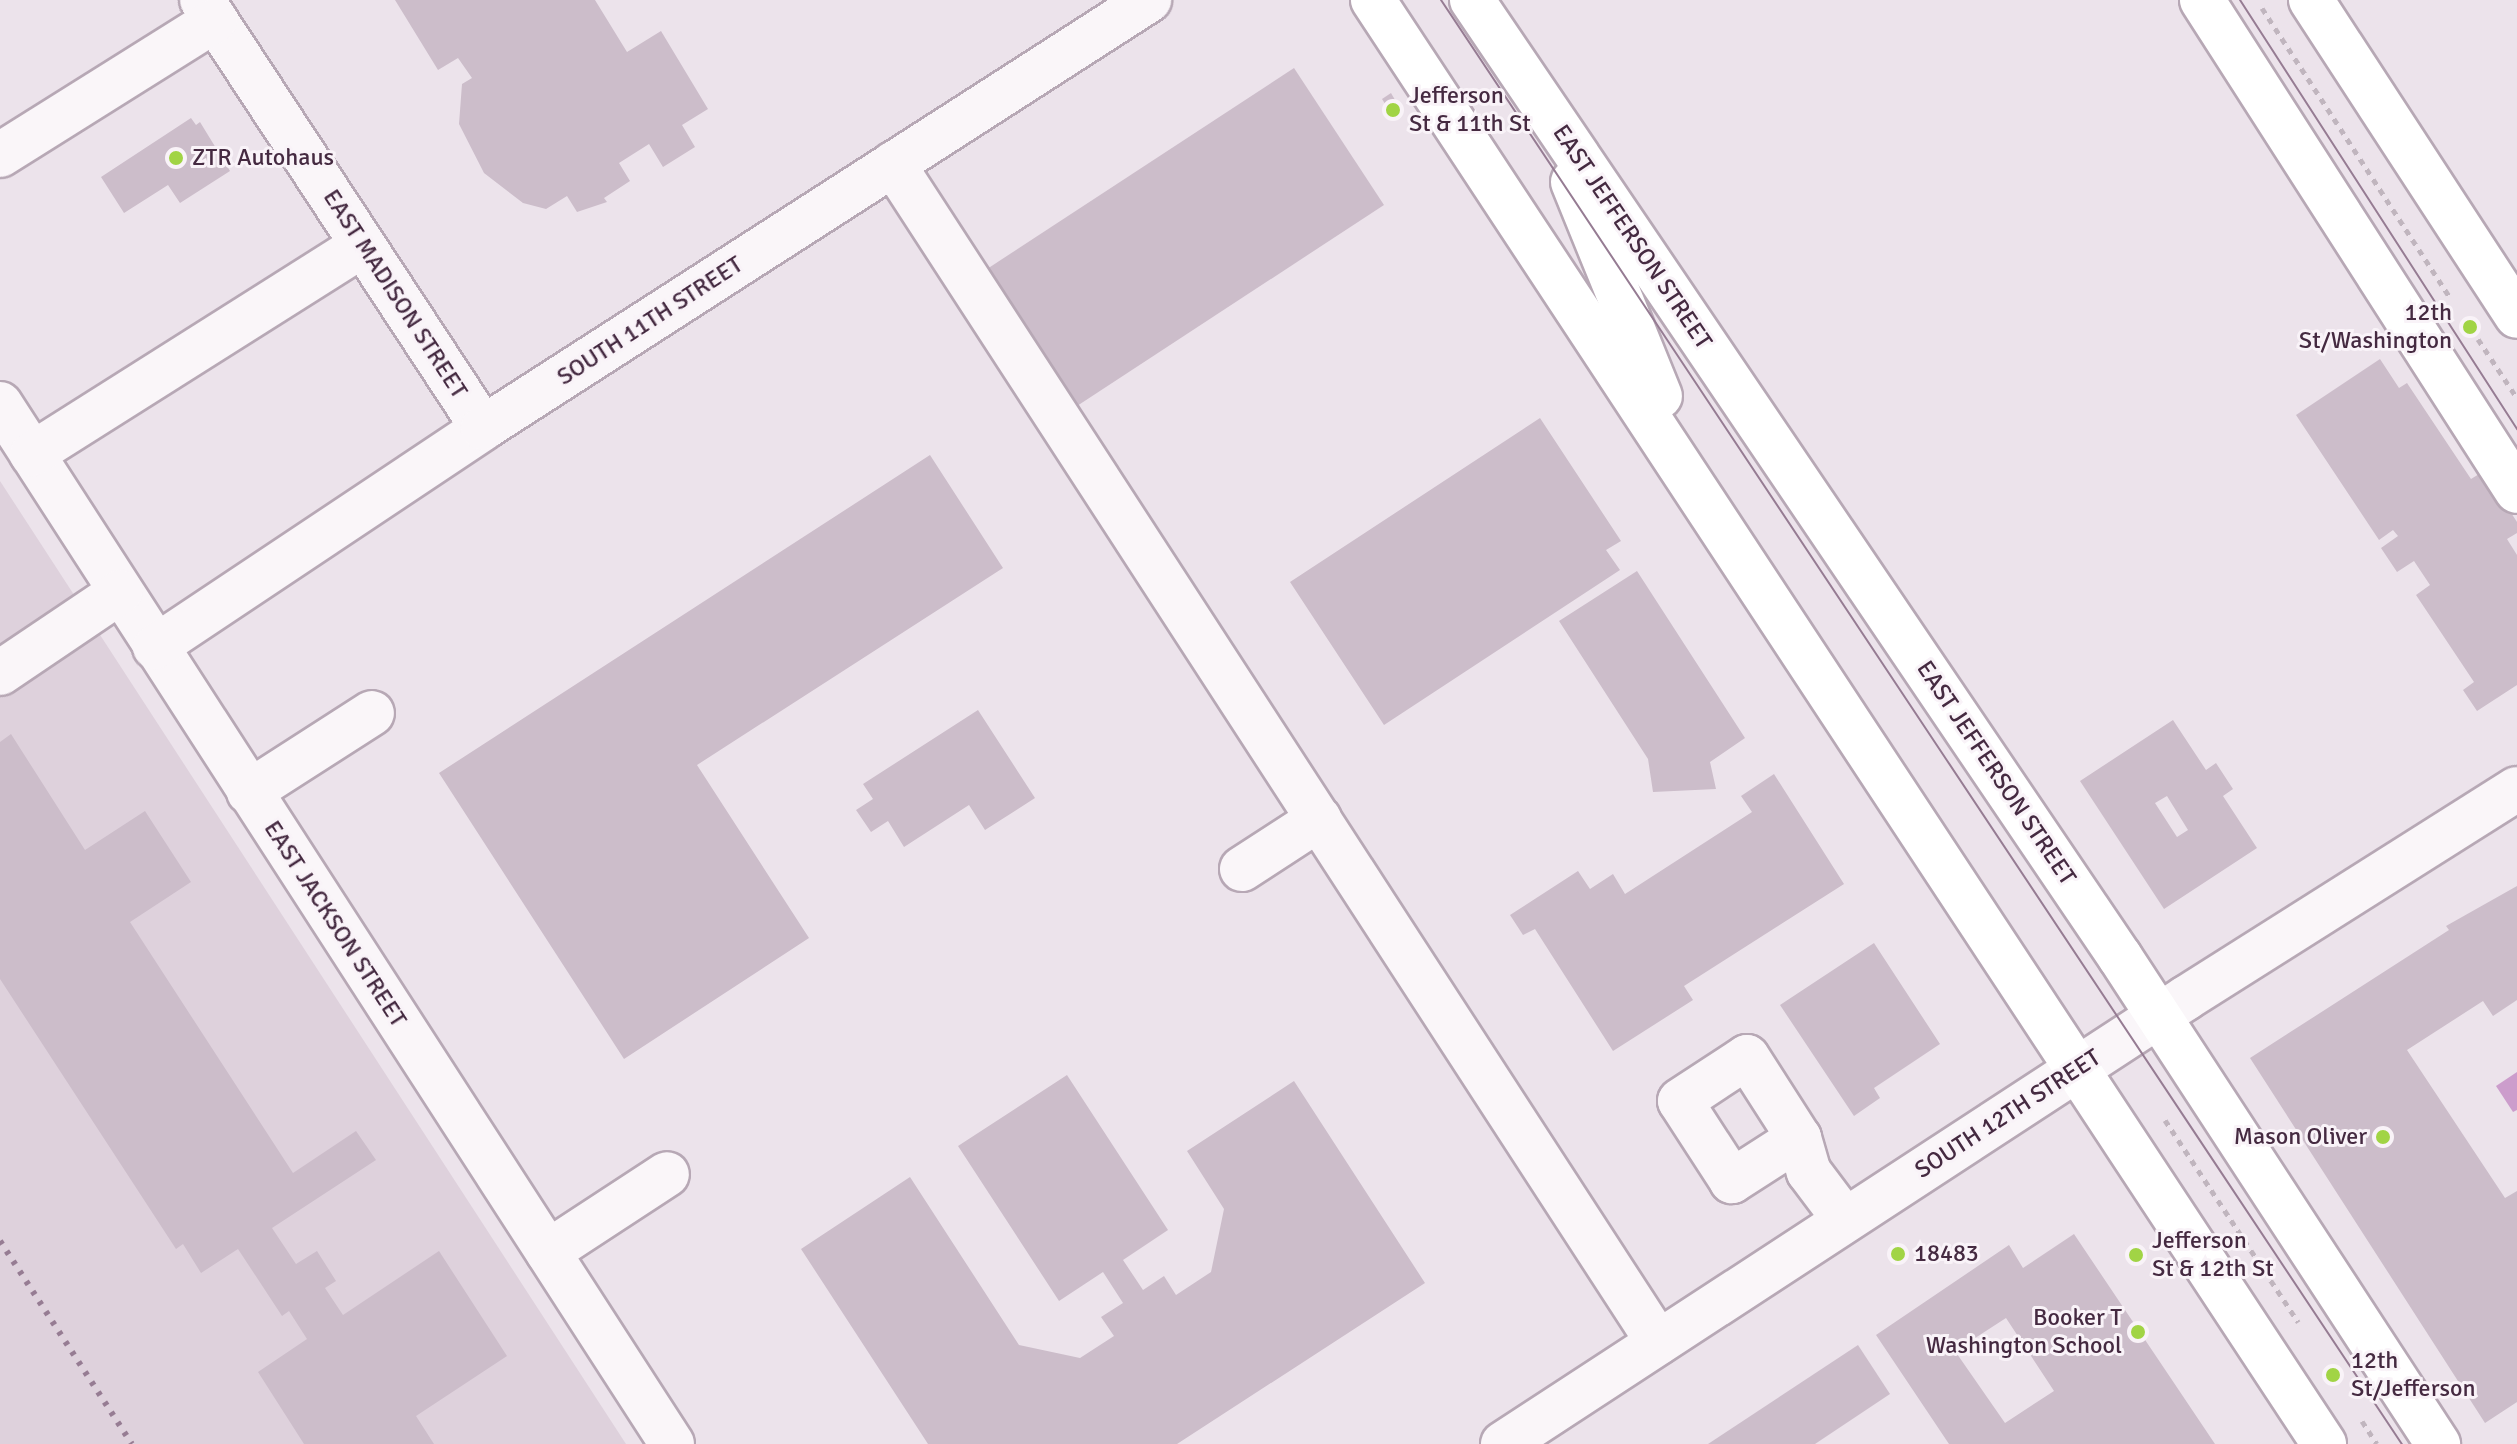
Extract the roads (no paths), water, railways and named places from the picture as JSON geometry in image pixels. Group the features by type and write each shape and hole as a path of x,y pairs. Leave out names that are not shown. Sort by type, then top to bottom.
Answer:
{"main road":[{"name":"EAST JEFFERSON STREET","path":"1373,0 1696,485 2324,1444"},
{"name":"EAST JEFFERSON STREET","path":"1472,0 2159,1015 2438,1444"},
{"path":"2202,0 2517,491"},
{"path":"2311,0 2517,316"},
{"name":"EAST JEFFERSON STREET","path":"1544,109 1696,485"}],"street":[{"name":"SOUTH 11TH STREET","path":"155,647 483,428 1149,0"},
{"path":"0,155 208,10"},
{"name":"EAST MADISON STREET","path":"208,10 483,428"},
{"path":"893,164 1658,1342"},
{"path":"32,454 363,245"},
{"name":"EAST JACKSON STREET","path":"0,404 672,1444"},
{"path":"0,673 120,592"},
{"path":"249,792 372,713"},
{"name":"SOUTH 12TH STREET","path":"1524,1438 1658,1342 2159,1015 2517,789"},
{"path":"1242,869 1319,819"},
{"path":"1799,1138 1809,1172 1845,1220"},
{"path":"548,1252 667,1174"}],"tram line":[{"path":"1441,0 2402,1444"},
{"path":"2240,0 2517,429"}],"railway":[{"path":"0,1241 132,1444"}],"place":[{"name":"Jefferson St & 11th St","path":"1393,110"},
{"name":"ZTR Autohaus","path":"176,158"},
{"name":"12th St/Washington","path":"2470,327"},
{"name":"Mason Oliver","path":"2383,1137"},
{"name":"18483","path":"1898,1254"},
{"name":"Jefferson St & 12th St","path":"2136,1255"},
{"name":"Booker T Washington School","path":"2138,1332"},
{"name":"12th St/Jefferson","path":"2333,1375"}]}
